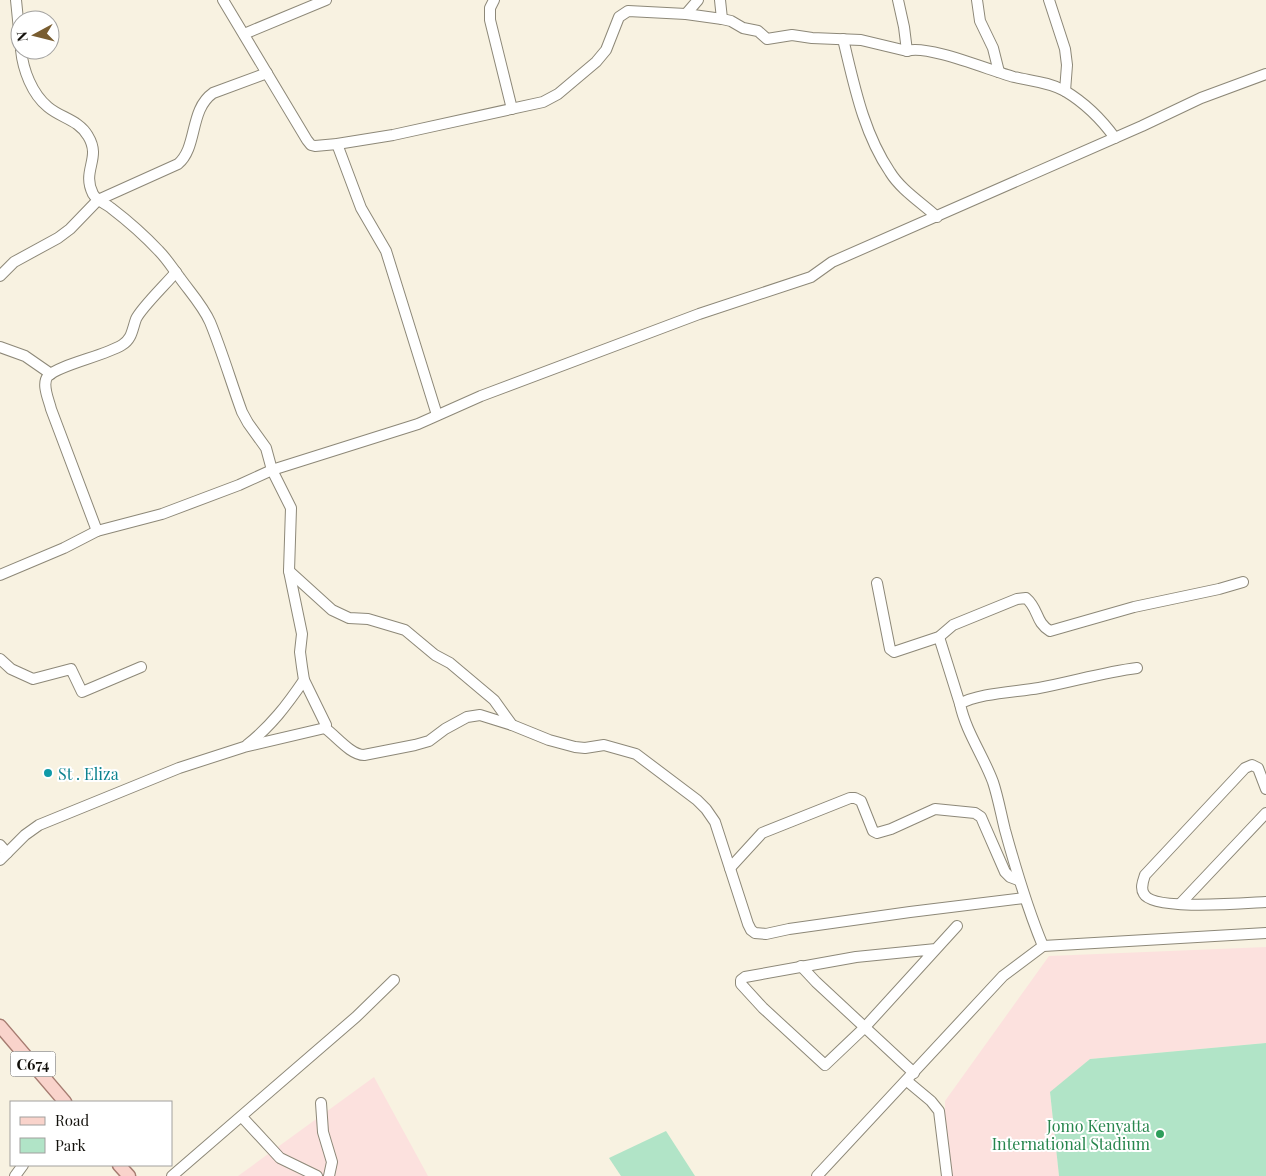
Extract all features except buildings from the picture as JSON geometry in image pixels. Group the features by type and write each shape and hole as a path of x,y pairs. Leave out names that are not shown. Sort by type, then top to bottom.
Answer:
{"main road":[{"name":"C674","path":"0,1026 65,1101"},
{"path":"120,1166 129,1176"}],"street":[{"path":"223,0 311,145 315,146 393,135 543,102 558,94 574,81 606,50 616,23 623,13 628,11 722,18 731,20 743,28 758,30 767,39 792,35 812,38 861,40 907,51 912,49 936,53 999,72 1049,84 1065,91 1104,124 1115,138"},
{"path":"244,34 326,0"},
{"path":"494,0 489,14 512,109"},
{"path":"686,14 698,0"},
{"path":"720,0 722,18"},
{"path":"898,0 907,51"},
{"path":"977,0 980,21 993,48 999,72"},
{"path":"1049,0 1067,64 1065,91"},
{"path":"842,39 862,112 873,141 890,173 937,217"},
{"path":"23,60 27,78 48,107 78,124 88,135 94,150 94,157 88,175 91,187 98,200 109,207 161,252 209,320 242,412 266,448 272,470 291,508 289,571 301,626 300,652 304,680 326,728 338,737 352,752 364,755 429,741 445,729 467,717 480,715 512,725 548,740 575,747 585,748 604,744 636,754 706,809 718,828 751,930 755,933 1024,898"},
{"path":"0,276 14,262 58,238 98,200 178,164 186,155 200,106 207,97 267,73"},
{"path":"0,575 64,548 97,531 162,514 239,485 272,470 418,424 481,396 690,317 811,277 832,262 1115,138 1201,98 1266,74"},
{"path":"337,144 361,208 386,251 437,415"},
{"path":"97,531 51,409 45,381 47,377 60,369 98,356 122,345 130,338 140,313 176,272"},
{"path":"0,347 25,356 51,374"},
{"path":"289,571 332,610 349,618 368,619 406,630 435,655 450,663 494,700 512,725"},
{"path":"877,583 892,651 896,651 939,637 953,625 1017,599 1026,598 1033,604 1043,626 1050,630 1134,607 1243,582"},
{"path":"939,637 962,714 992,782 1018,880 1043,946"},
{"path":"0,659 11,669 33,679 70,668 82,692 141,666"},
{"path":"960,704 982,697 1040,688 1118,670 1137,668"},
{"path":"244,747 276,719 304,680"},
{"path":"2,853 39,825 179,768 244,747 326,728"},
{"path":"1266,789 1258,768 1252,765 1245,768 1145,875 1142,886 1144,894 1150,900 1180,904 1266,902"},
{"path":"730,868 762,833 850,798 855,798 861,801 873,831 877,833 891,829 934,809 975,813 984,824 1005,872 1010,877 1018,880"},
{"path":"1180,904 1266,814"},
{"path":"936,949 856,956 801,966 745,977 741,980 741,985 824,1065 865,1027 957,926"},
{"path":"817,1176 1003,976 1043,946 1266,933"},
{"path":"801,966 865,1027 939,1111 947,1176"},
{"path":"172,1176 356,1017 394,980"},
{"path":"321,1102 323,1132 332,1162 329,1176"},
{"path":"242,1117 280,1158 317,1176"}],"shaded area":[{"path":"1266,947 1266,1043 1090,1059 1050,1093 1059,1176 952,1176 945,1101 1049,956"},
{"path":"374,1077 428,1176 238,1176"}],"green space":[{"name":"Jomo Kenyatta International Stadium","path":"1266,1043 1266,1176 1059,1176 1050,1092 1090,1059"},
{"path":"666,1131 695,1176 621,1176 609,1158"}],"place":[{"name":"St . Eliza","path":"48,773"},
{"name":"Jomo Kenyatta International Stadium","path":"1160,1134"}]}
